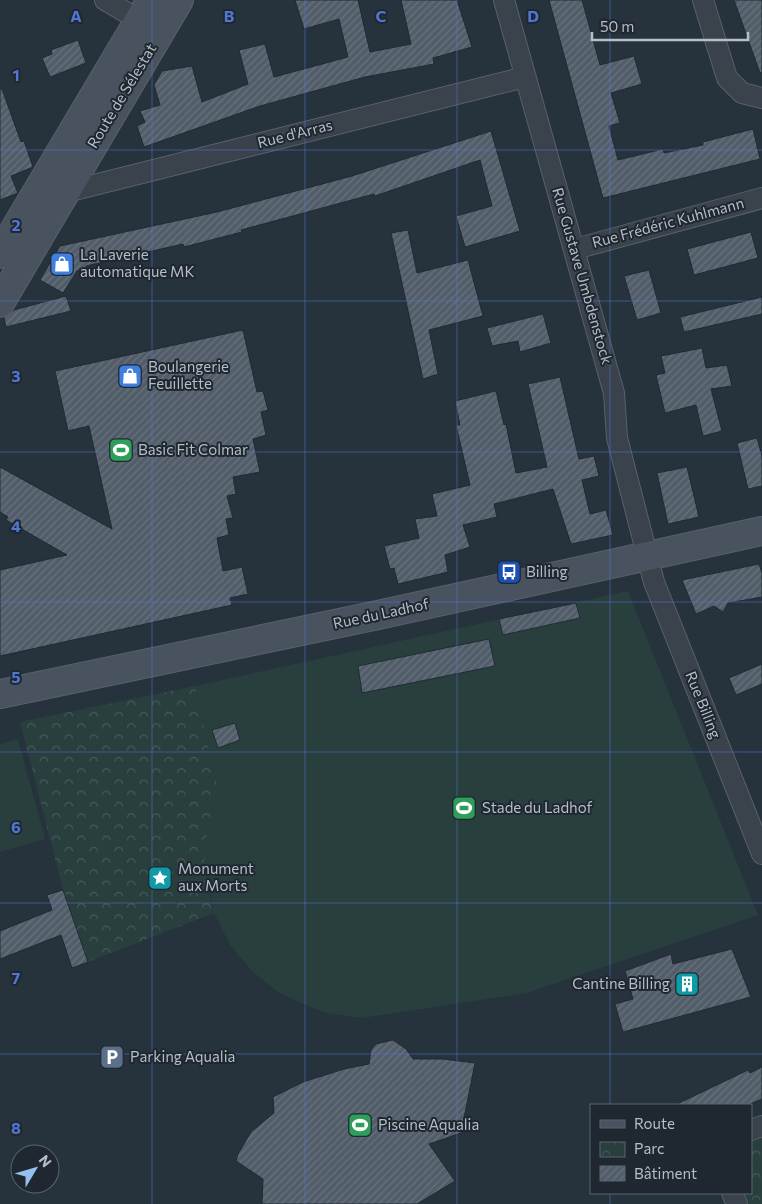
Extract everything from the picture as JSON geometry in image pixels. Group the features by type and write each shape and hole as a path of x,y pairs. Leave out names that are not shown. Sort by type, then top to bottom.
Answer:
{"main road":[{"name":"Route de Sélestat","path":"0,254 54,187 179,0"},
{"name":"Route de Sélestat","path":"0,303 54,187 145,10"},
{"name":"Rue du Ladhof","path":"0,694 378,615 762,531"}],"street":[{"path":"105,0 145,10"},
{"name":"Rue Gustave Umbdenstock","path":"504,0 614,393 617,438 646,555"},
{"path":"703,0 727,78 742,93 762,98"},
{"name":"Rue d'Arras","path":"54,187 525,77"},
{"name":"Rue Frédéric Kuhlmann","path":"575,249 762,198"},
{"name":"Rue Billing","path":"646,555 654,582 762,854"}],"green space":[{"name":"Stade du Ladhof","path":"628,591 758,915 527,993 362,1018 326,1013 296,1001 278,992 252,971 230,945 214,913 204,856 209,822 219,793 195,686"},
{"path":"195,686 219,794 209,822 209,891 214,913 88,962 63,890 20,722"},
{"path":"18,739 45,839 0,852 0,744"},
{"path":"762,1130 762,1204 743,1204 738,1194 752,1194 752,1135"}],"building":[{"path":"295,0 358,0 370,52 411,44 401,0 457,0 472,47 433,58 434,64 365,77 260,106 144,147 137,126 145,122 140,111 160,105 154,85 162,71 192,66 202,102 248,84 239,50 265,44 274,77 348,57 339,19 304,29"},
{"path":"549,0 582,0 600,65 634,56 642,84 611,93 620,123 609,126 618,160 663,149 664,153 703,145 703,142 753,129 760,159 603,198"},
{"path":"734,0 762,0 762,72 760,73"},
{"path":"78,40 86,63 50,77 42,58 52,54 51,50"},
{"path":"0,89 2,89 21,142 24,141 33,167 11,176 18,193 0,200"},
{"path":"491,131 520,231 465,247 456,216 492,206 480,160 375,196 374,194 241,230 242,232 184,247 183,244 86,266 86,268 77,271 63,293 40,280 60,246 217,212 352,176"},
{"path":"408,230 417,273 468,260 483,316 429,330 438,374 423,379 391,233"},
{"path":"751,232 758,258 694,275 687,249"},
{"path":"649,270 661,313 637,320 624,276"},
{"path":"66,296 71,311 6,327 4,318 14,310"},
{"path":"762,297 762,314 684,332 680,317"},
{"path":"543,314 551,343 520,352 518,341 492,346 487,328"},
{"path":"243,330 257,392 263,391 268,410 261,412 266,435 253,439 260,472 233,477 236,494 227,496 233,518 226,519 229,535 217,538 223,571 242,567 248,594 230,598 232,605 0,656 0,570 67,555 6,520 8,517 0,512 0,467 112,529 89,426 68,431 55,371"},
{"path":"702,348 706,368 727,365 732,386 711,389 722,431 703,436 696,405 665,413 656,375 665,373 661,356"},
{"path":"560,377 579,459 594,456 599,476 582,480 590,514 606,510 613,535 571,544 553,489 494,504 497,517 463,525 470,547 445,555 448,572 398,584 394,568 390,569 384,546 419,538 415,519 437,516 432,494 470,485 456,425 460,425 455,401 496,391 504,425 506,424 516,473 547,467 528,384"},
{"path":"757,438 762,456 762,486 748,489 737,443"},
{"path":"687,467 699,517 668,524 657,473"},
{"path":"759,564 762,573 762,597 728,603 723,612 714,606 696,614 682,580"},
{"path":"576,603 580,618 503,635 499,619"},
{"path":"489,639 495,666 362,693 358,666"},
{"path":"762,664 762,684 736,695 729,678"},
{"path":"235,723 240,740 218,748 212,730"},
{"path":"63,890 88,962 72,968 61,935 0,959 0,931 52,910 47,895"},
{"name":"Cantine Billing","path":"732,949 751,997 623,1032 615,1004 633,999 625,971 671,954 673,964"},
{"name":"Piscine Aqualia","path":"393,1040 406,1049 413,1059 443,1059 475,1063 461,1133 429,1144 455,1181 417,1204 262,1204 263,1179 236,1161 251,1132 274,1113 273,1097 303,1082 344,1069 369,1064 371,1050 376,1044"},
{"path":"762,1067 762,1099 750,1104 677,1104 748,1070 750,1073"}],"place":[{"name":"La Laverie automatique MK","path":"62,264"},
{"name":"Boulangerie Feuillette","path":"130,376"},
{"name":"Basic Fit Colmar","path":"121,450"},
{"name":"Billing","path":"509,572"},
{"name":"Stade du Ladhof","path":"464,808"},
{"name":"Monument aux Morts","path":"160,878"},
{"name":"Cantine Billing","path":"687,984"},
{"name":"Parking Aqualia","path":"112,1057"},
{"name":"Piscine Aqualia","path":"360,1125"}]}
